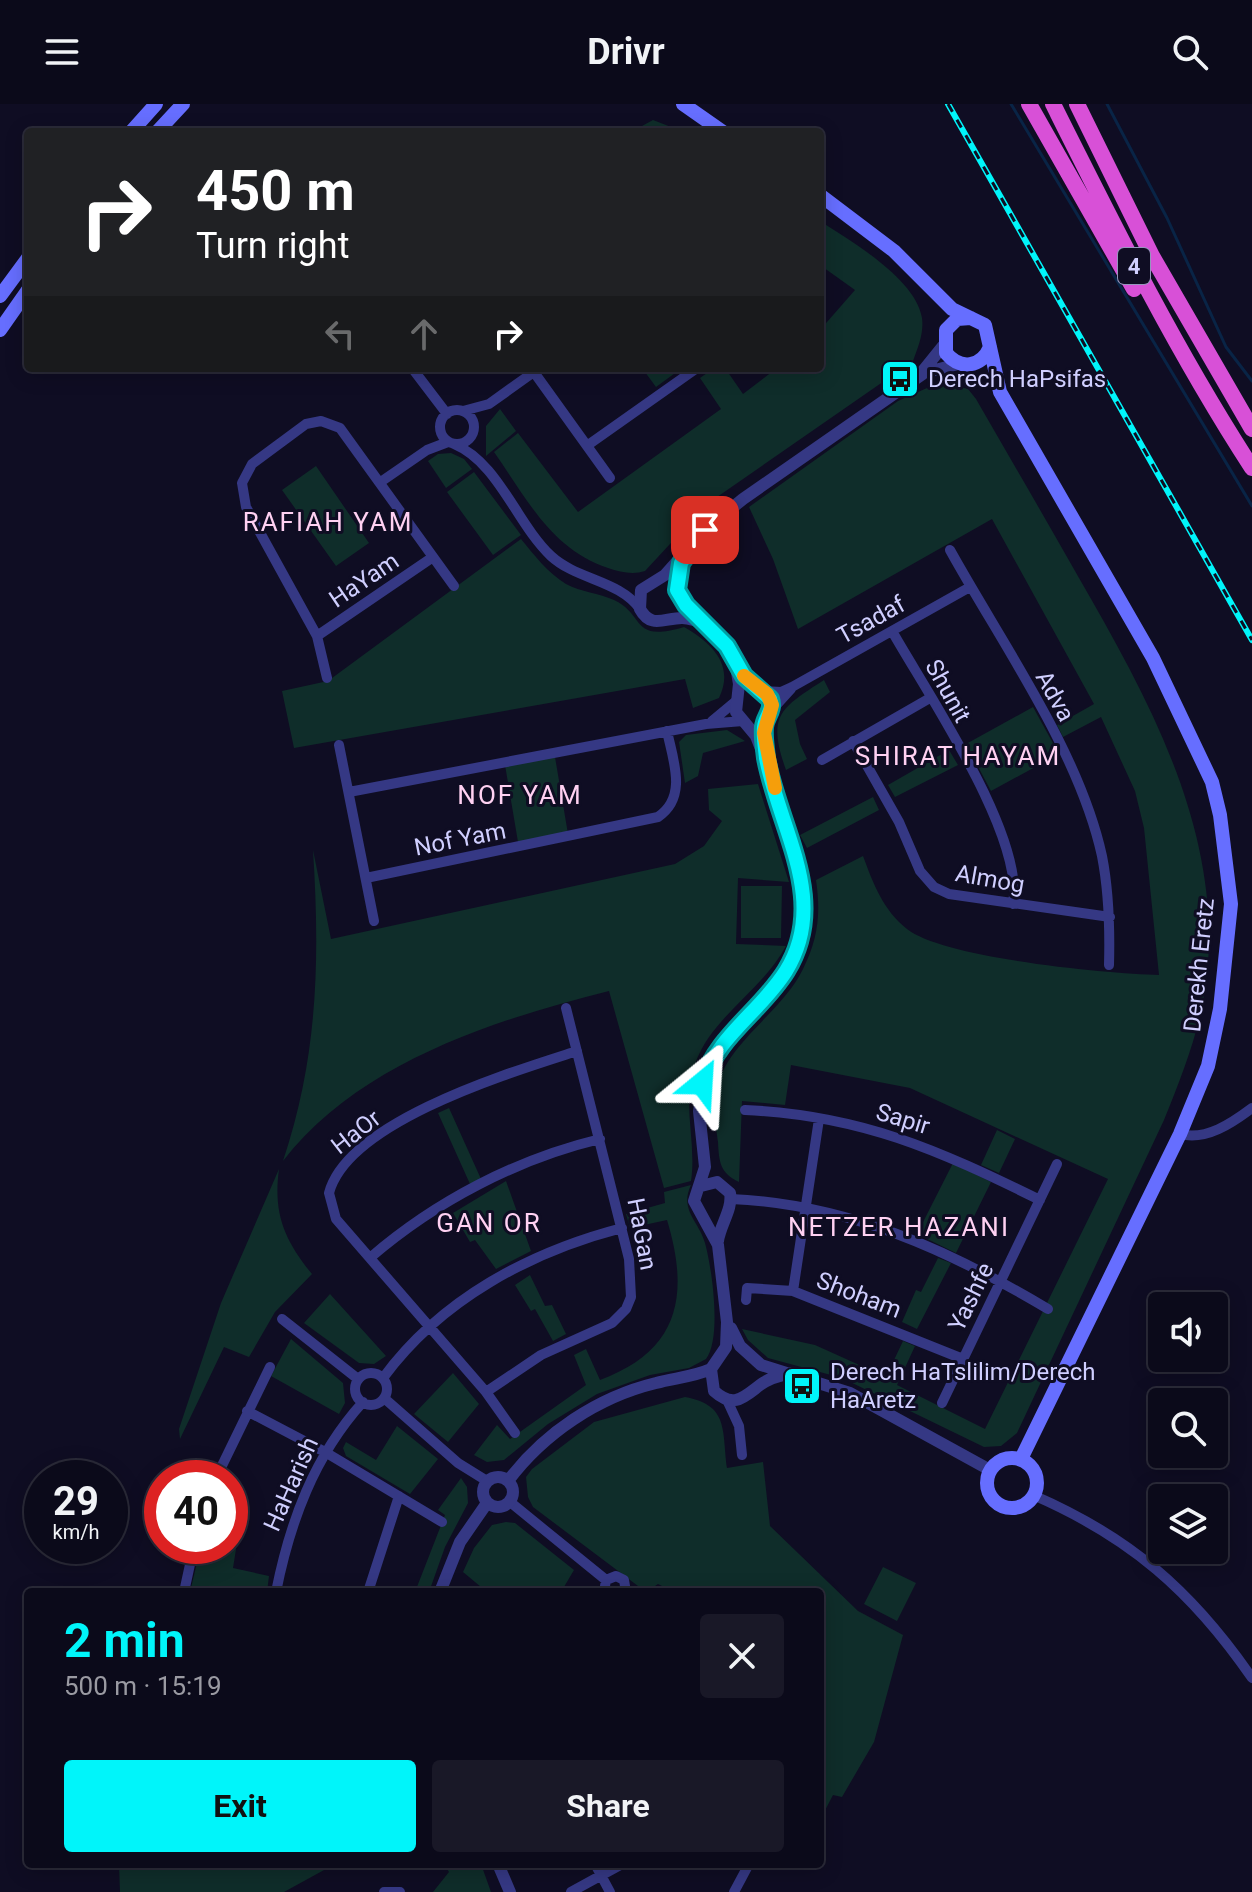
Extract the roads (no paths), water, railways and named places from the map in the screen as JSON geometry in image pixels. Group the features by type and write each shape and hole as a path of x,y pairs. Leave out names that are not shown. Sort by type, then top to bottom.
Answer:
{"highway":[{"path":"1029,104 1145,306 1182,366 1224,423"},
{"name":"4","path":"1053,104 1133,266 1252,468"},
{"name":"4","path":"1077,104 1186,317 1252,429"},
{"path":"1088,104 1186,317"}],"main road":[{"path":"135,128 156,104"},
{"path":"161,128 183,104"},
{"path":"683,104 717,128"},
{"path":"824,198 894,251 925,282 952,309 985,325 990,347 982,360 962,365 943,346 946,330 941,308 925,282"},
{"path":"0,296 24,263"},
{"path":"0,330 24,296"},
{"path":"946,330 957,319 972,318"},
{"name":"Derekh Eretz","path":"990,347 1000,392 1153,658 1212,782 1220,815 1231,904 1220,1009 1208,1066 1180,1134 1021,1459"},
{"name":"Derekh Eretz","path":"962,365 1000,392"},
{"path":"1007,1458 1021,1459 1034,1471 1036,1487 1033,1495 1019,1507 1001,1505 987,1487 990,1470 1007,1458"}],"street":[{"path":"914,380 943,346"},
{"path":"640,609 639,596 651,582 665,575 689,548 743,499 914,380 936,368 962,365"},
{"path":"415,372 447,414"},
{"path":"382,481 427,450 469,439 494,401 531,372"},
{"path":"537,372 610,478"},
{"path":"588,445 691,372"},
{"path":"447,414 494,401"},
{"path":"463,411 474,429 482,463"},
{"path":"427,450 447,414"},
{"name":"HaYam","path":"327,678 317,636 246,507 242,490 244,476 252,464 293,432 306,424 321,421 340,428 382,481 454,586"},
{"path":"440,429 451,443 482,463 550,555 569,570 617,589 649,620 684,618 709,626"},
{"path":"668,620 679,609 678,572 689,548"},
{"name":"Adva","path":"950,550 1076,777 1101,854 1110,917 1109,965"},
{"name":"HaYam","path":"317,636 433,557"},
{"path":"617,589 664,580 709,626 735,661 770,699 768,765"},
{"name":"Tsadaf","path":"760,690 781,692 792,687 970,587"},
{"name":"Shunit","path":"892,631 995,819 1013,868 1013,904"},
{"path":"718,1245 694,1201 701,1186 705,1159 699,1111 705,1074 728,1037 783,976 794,957 803,927 802,881 768,765 756,736 736,712 735,661"},
{"name":"Tsadaf","path":"768,715 792,687"},
{"path":"706,724 748,689 760,690"},
{"path":"822,760 930,698"},
{"path":"349,792 706,724 758,724 768,715"},
{"name":"Nof Yam","path":"366,878 658,817 671,806 676,793 667,731"},
{"name":"Almog","path":"853,741 899,822 920,871 934,887 949,894 1110,917"},
{"path":"339,745 374,921"},
{"name":"HaGan","path":"486,1392 541,1355 612,1323 626,1309 633,1282 566,1008"},
{"name":"HaOr","path":"430,1326 331,1209 329,1193 341,1165 396,1125 469,1086 577,1051"},
{"path":"1180,1134 1197,1136 1210,1132 1252,1108"},
{"name":"Sapir","path":"745,1110 784,1112 887,1132 950,1155 1040,1200"},
{"path":"793,1291 819,1119"},
{"path":"371,1257 409,1226 477,1186 566,1147 600,1139"},
{"path":"508,1481 528,1454 597,1405 656,1383 711,1369 723,1355 728,1340 727,1317 718,1245 731,1199 705,1159"},
{"name":"Yashfe","path":"942,1403 1057,1164"},
{"path":"701,1186 709,1182 723,1184"},
{"path":"731,1199 806,1207 891,1230 1001,1281 1048,1309"},
{"path":"699,1213 711,1219 726,1213"},
{"path":"383,1378 430,1326 511,1270 548,1252 622,1228"},
{"name":"Shoham","path":"746,1300 747,1288 793,1291 963,1359"},
{"path":"727,1317 736,1339 759,1374 739,1426"},
{"path":"282,1319 358,1379"},
{"path":"430,1326 486,1392 515,1433"},
{"path":"723,1355 736,1352 850,1393 990,1470"},
{"path":"224,1460 270,1367"},
{"path":"711,1369 711,1384"},
{"path":"370,1373 383,1378 387,1386 384,1398 376,1404 363,1402 356,1394 358,1379 370,1373"},
{"path":"727,1400 752,1393 792,1373"},
{"path":"683,1378 711,1384 727,1400 739,1426 742,1455"},
{"path":"384,1398 458,1463 487,1481"},
{"name":"HaHarish","path":"277,1588 286,1543 311,1477 341,1426 363,1402"},
{"path":"247,1411 325,1452 442,1522"},
{"path":"499,1477 508,1481 513,1492 510,1502 497,1508 487,1503 483,1494 487,1481 499,1477"},
{"path":"1033,1495 1079,1515 1130,1546 1182,1590 1220,1632 1252,1678"},
{"path":"369,1588 399,1496"},
{"path":"510,1502 606,1580"},
{"path":"442,1588 460,1542 487,1503"},
{"path":"185,1588 190,1564"},
{"path":"606,1580 621,1577 626,1588"},
{"path":"605,1588 606,1580"},
{"path":"500,1868 510,1892"},
{"path":"597,1868 610,1892"},
{"path":"571,1892 614,1868"},
{"path":"734,1892 747,1868"},
{"path":"384,1892 400,1892"}],"waterway":[{"path":"1011,104 1252,506"},
{"path":"1107,104 1167,218 1226,347 1252,381"}],"railway":[{"path":"948,104 1252,640"}],"place":[{"name":"Derech HaPsifas","path":"900,379"},
{"name":"Derech HaTslilim/Derech HaAretz","path":"802,1386"}],"district":[{"name":"RAFIAH YAM","path":"328,522"},
{"name":"SHIRAT HAYAM","path":"958,756"},
{"name":"NOF YAM","path":"520,795"},
{"name":"GAN OR","path":"489,1223"},
{"name":"NETZER HAZANI","path":"899,1227"}]}
